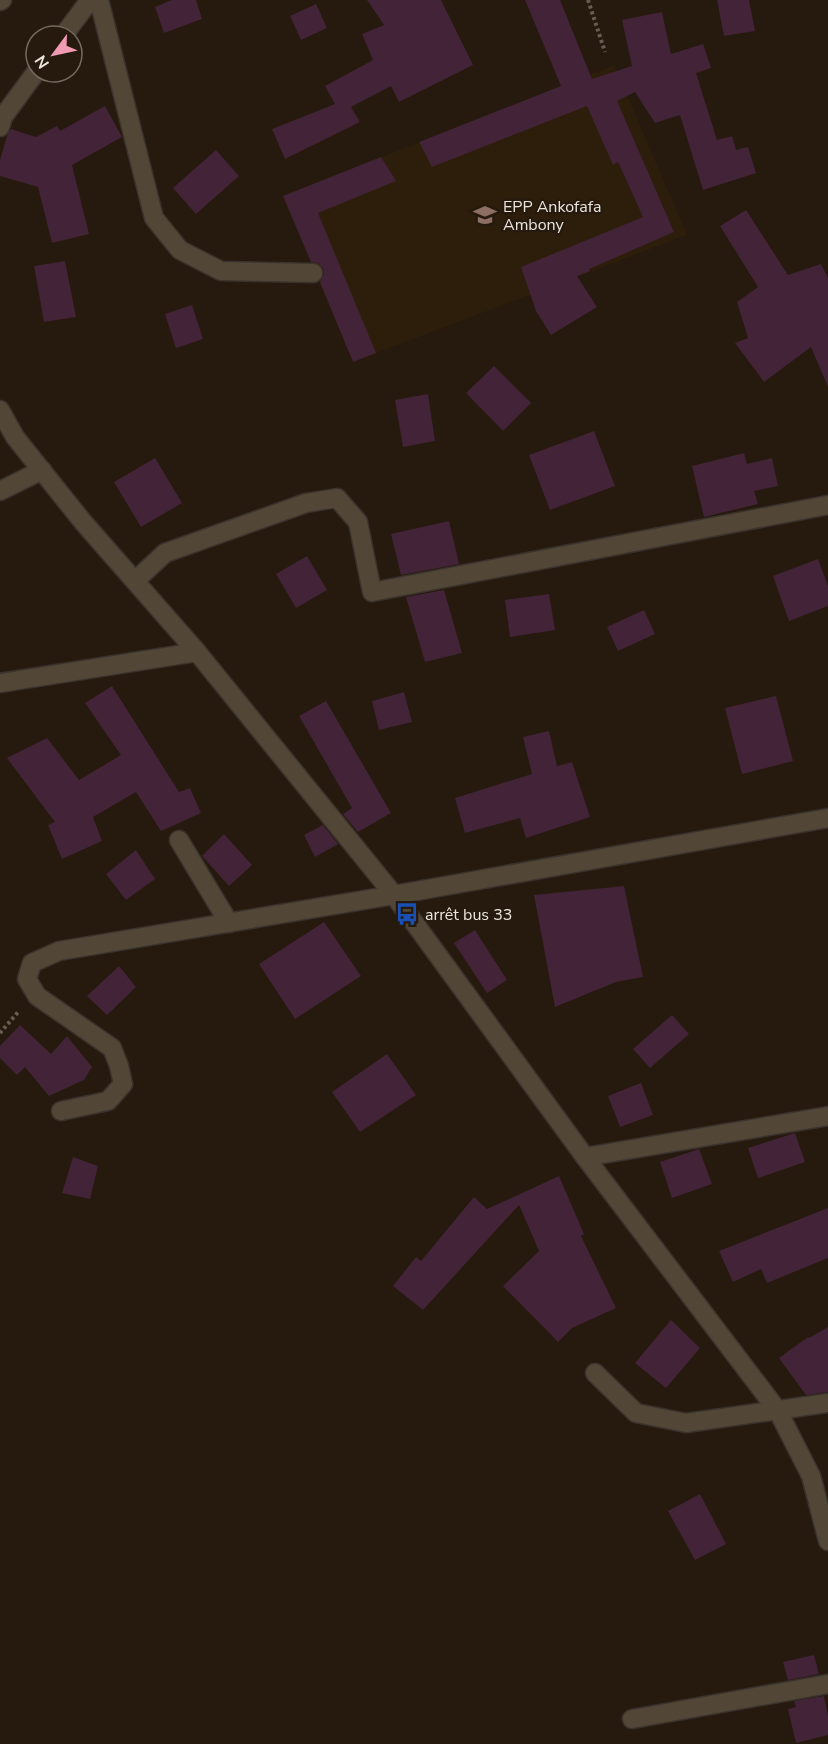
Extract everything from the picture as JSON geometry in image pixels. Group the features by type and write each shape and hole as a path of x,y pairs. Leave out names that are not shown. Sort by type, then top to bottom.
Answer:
{"street":[{"path":"72,24 90,0"},
{"path":"99,0 154,218 180,250 221,271 313,273"},
{"path":"0,127 3,117 27,84"},
{"path":"0,410 15,437 197,652 394,895 585,1157 778,1411 811,1476 828,1541"},
{"path":"0,491 42,470"},
{"path":"135,581 165,553 306,503 337,498 358,522 372,592 828,506"},
{"path":"0,683 197,652"},
{"path":"61,1111 108,1101 123,1084 112,1048 38,996 27,979 33,963 59,951 394,895 828,818"},
{"path":"179,840 229,923"},
{"path":"585,1157 828,1116"},
{"path":"594,1373 636,1413 686,1423 828,1403"},
{"path":"632,1719 828,1684"}],"path":[{"path":"588,0 605,52"},
{"path":"0,1033 22,1006 38,996"}],"shaded area":[{"name":"EPP Ankofafa Ambony","path":"614,65 687,235 353,362 283,196"}],"building":[{"path":"172,0 196,0 202,19 164,33 155,7"},
{"path":"367,0 441,0 473,65 399,102 391,86 351,107 360,122 285,159 272,129 335,104 325,86 373,60 362,34 384,25"},
{"path":"525,0 560,0 592,79 632,66 622,20 662,12 671,54 703,44 711,68 696,73 717,140 732,136 736,150 748,147 756,173 703,190 680,115 655,123 635,92 617,101 674,232 577,276 597,307 551,335 536,311 521,267 643,217 618,162 613,165 587,106 432,167 419,142 561,86"},
{"path":"717,0 749,0 755,31 724,36"},
{"path":"316,4 327,28 301,40 290,16"},
{"path":"105,106 122,137 72,165 89,234 52,243 38,187 0,176 0,160 7,136 11,129 36,137 57,126 60,131"},
{"path":"216,150 239,176 196,214 173,188"},
{"path":"381,157 396,181 318,213 376,353 353,362 320,282 324,274 323,268 318,263 311,262 283,196"},
{"path":"746,210 788,275 821,264 828,278 828,387 811,347 764,382 735,343 748,338 737,302 758,287 720,226"},
{"path":"65,261 76,317 44,322 34,266"},
{"path":"192,305 203,339 176,348 165,314"},
{"path":"494,366 531,403 503,431 466,393"},
{"path":"428,394 435,441 403,447 395,400"},
{"path":"594,431 615,486 550,510 529,455"},
{"path":"744,453 747,464 772,458 778,486 754,491 758,504 704,517 692,466"},
{"path":"155,458 182,503 141,527 114,482"},
{"path":"449,521 459,564 401,575 391,534"},
{"path":"307,556 327,590 296,608 276,574"},
{"path":"818,559 828,586 828,606 789,621 773,576"},
{"path":"444,590 462,653 425,662 406,597"},
{"path":"549,594 555,630 510,637 505,600"},
{"path":"644,610 655,634 618,651 607,627"},
{"path":"112,686 179,792 190,788 201,813 161,831 136,792 93,817 102,841 62,859 48,825 55,822 7,758 47,738 79,780 121,755 85,703"},
{"path":"404,692 412,722 379,730 372,701"},
{"path":"776,696 793,761 742,774 725,708"},
{"path":"326,701 391,813 358,832 343,814 352,808 299,716"},
{"path":"549,731 557,766 572,762 590,817 526,838 520,818 465,833 455,798 532,774 523,737"},
{"path":"323,825 338,844 315,857 304,835"},
{"path":"224,834 252,865 229,886 202,856"},
{"path":"136,850 155,879 126,900 106,874"},
{"path":"624,886 643,977 616,982 555,1007 534,895"},
{"path":"324,922 361,976 295,1019 259,964"},
{"path":"475,930 507,980 487,993 454,943"},
{"path":"119,966 136,987 107,1015 87,996"},
{"path":"672,1015 689,1034 650,1068 633,1049"},
{"path":"20,1025 51,1054 67,1036 92,1067 84,1080 49,1096 25,1067 17,1075 0,1058 0,1046"},
{"path":"387,1054 416,1095 360,1132 332,1092"},
{"path":"641,1083 653,1115 620,1127 608,1096"},
{"path":"795,1133 805,1162 758,1178 748,1148"},
{"path":"699,1149 712,1184 672,1198 660,1162"},
{"path":"73,1157 98,1166 90,1199 62,1193"},
{"path":"559,1176 584,1234 581,1236 616,1308 572,1328 558,1342 503,1286 539,1251 519,1205 423,1310 393,1286 416,1257 421,1261 474,1197 487,1209"},
{"path":"828,1208 828,1258 767,1283 761,1269 733,1282 719,1251"},
{"path":"671,1320 700,1348 666,1388 635,1363"},
{"path":"828,1327 828,1392 806,1395 779,1358 808,1337"},
{"path":"700,1494 726,1544 695,1560 668,1511"},
{"path":"814,1655 819,1674 788,1680 783,1662"},
{"path":"824,1696 828,1716 828,1735 796,1743 788,1709 796,1707 794,1701"}],"place":[{"name":"EPP Ankofafa Ambony","path":"485,215"},
{"name":"arrêt bus 33","path":"407,914"}]}
